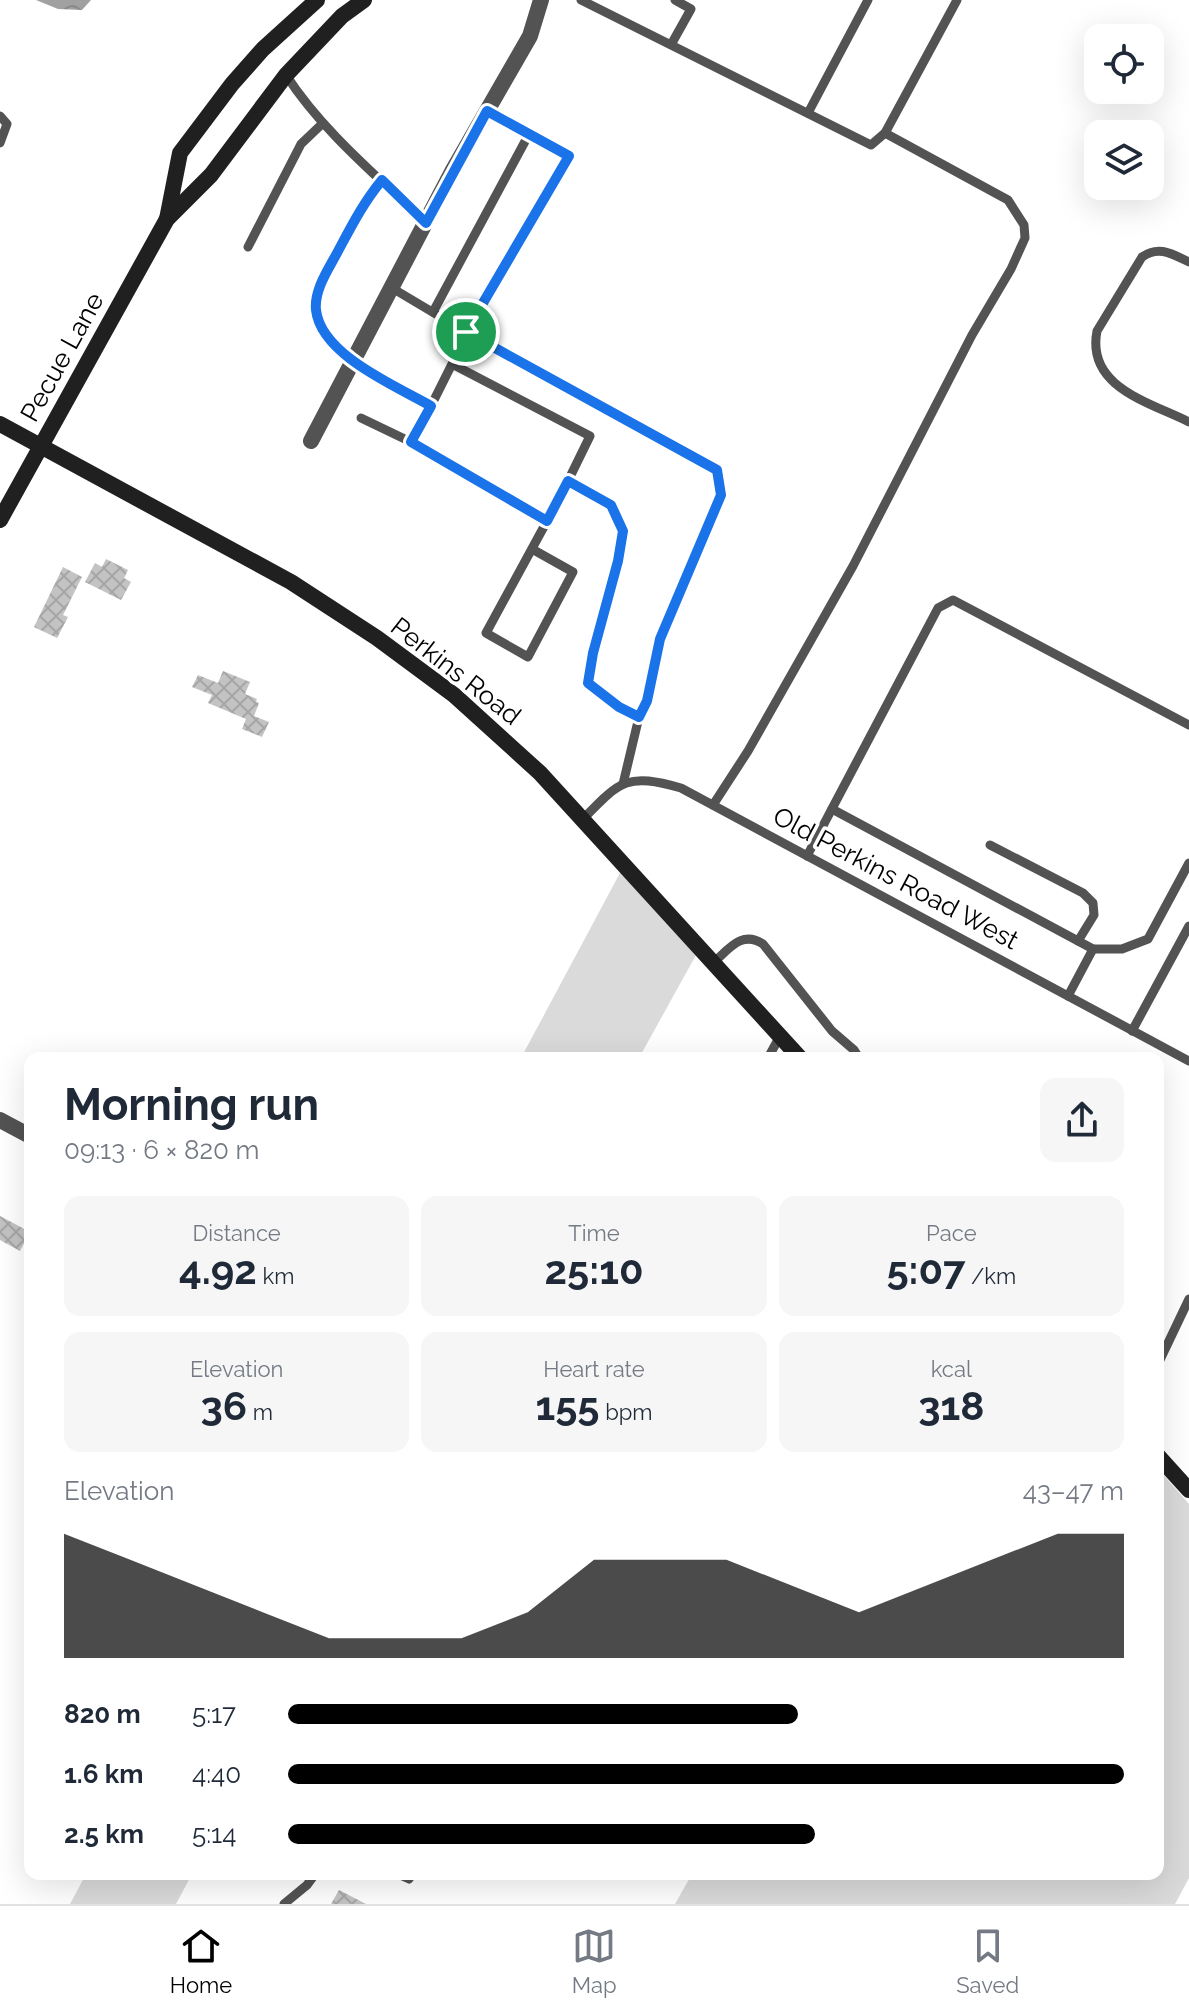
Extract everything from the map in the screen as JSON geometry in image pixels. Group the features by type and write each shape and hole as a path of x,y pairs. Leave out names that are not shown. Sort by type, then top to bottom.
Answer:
{"main road":[{"name":"Pecue Lane","path":"167,219 180,153 242,73 274,38 317,0"},
{"name":"Pecue Lane","path":"0,520 167,219 211,175 286,75 342,16 364,0"},
{"name":"Perkins Road","path":"0,424 252,559 330,605 463,703 521,755 583,819 789,1050"},
{"path":"1164,1461 1187,1482"}],"street":[{"path":"311,441 426,223 530,36 541,0"},
{"path":"0,1120 24,1133"}],"lane":[{"path":"581,0 871,145 885,133 957,0"},
{"path":"672,43 691,9 675,0"},
{"path":"808,113 868,0"},
{"path":"286,75 302,100 323,123 426,223"},
{"path":"466,332 569,156 487,111"},
{"path":"0,116 7,124 0,143"},
{"path":"248,247 301,144 323,123"},
{"path":"713,805 748,751 853,566 1025,238 1024,225 1008,200 885,133"},
{"path":"433,312 529,134"},
{"path":"382,180 361,205 320,287 316,311 326,336 354,362 431,406"},
{"path":"1189,262 1159,250 1142,257 1097,331 1094,343 1095,357 1102,372 1113,383 1189,422"},
{"path":"392,288 717,470 721,495 660,639 647,701 639,717 623,784 583,819"},
{"path":"411,442 452,364 590,436 486,633 528,657 573,572 532,549"},
{"path":"361,418 411,442 547,521"},
{"path":"568,481 611,505 623,531 588,683 619,707 639,717"},
{"path":"807,856 938,608 953,600 1189,725"},
{"name":"Old Perkins Road West","path":"623,784 648,779 681,788 1189,1061"},
{"path":"832,809 1093,949 1122,949 1148,939 1189,863"},
{"path":"990,845 1083,893 1093,903 1094,915 1078,941"},
{"path":"1132,1031 1189,926"},
{"path":"713,963 739,940 748,937 763,944 832,1031 855,1052"},
{"path":"1068,996 1093,949"},
{"path":"1164,1351 1189,1299"},
{"path":"284,1904 310,1880"}],"shaded area":[{"path":"621,871 696,955 642,1052 524,1052"},
{"path":"1164,1476 1189,1504 1189,1878 1175,1904 675,1904 689,1880 1164,1880"},
{"path":"83,1880 189,1880 176,1904 70,1904"}],"water":[{"path":"36,0 91,0 82,10 58,9"}],"building":[{"path":"106,559 128,570 124,578 131,582 121,600 85,582 95,563 102,567"},
{"path":"63,567 82,577 63,615 68,617 57,638 34,627"},
{"path":"223,671 250,682 245,694 259,703 254,716 269,722 262,737 242,729 246,719 208,703 212,695 192,687 198,675 218,683"},
{"path":"0,1216 24,1229 24,1243 20,1251 0,1240"},
{"path":"339,1890 366,1904 331,1904"}],"route":[{"path":"487,111 569,156 466,332 717,470 721,495 660,639 647,701 639,717 619,707 588,683 623,531 611,505 568,481 547,521 411,442 431,406 354,362 326,336 316,311 320,287 361,205 382,180 426,223 487,111"}]}
